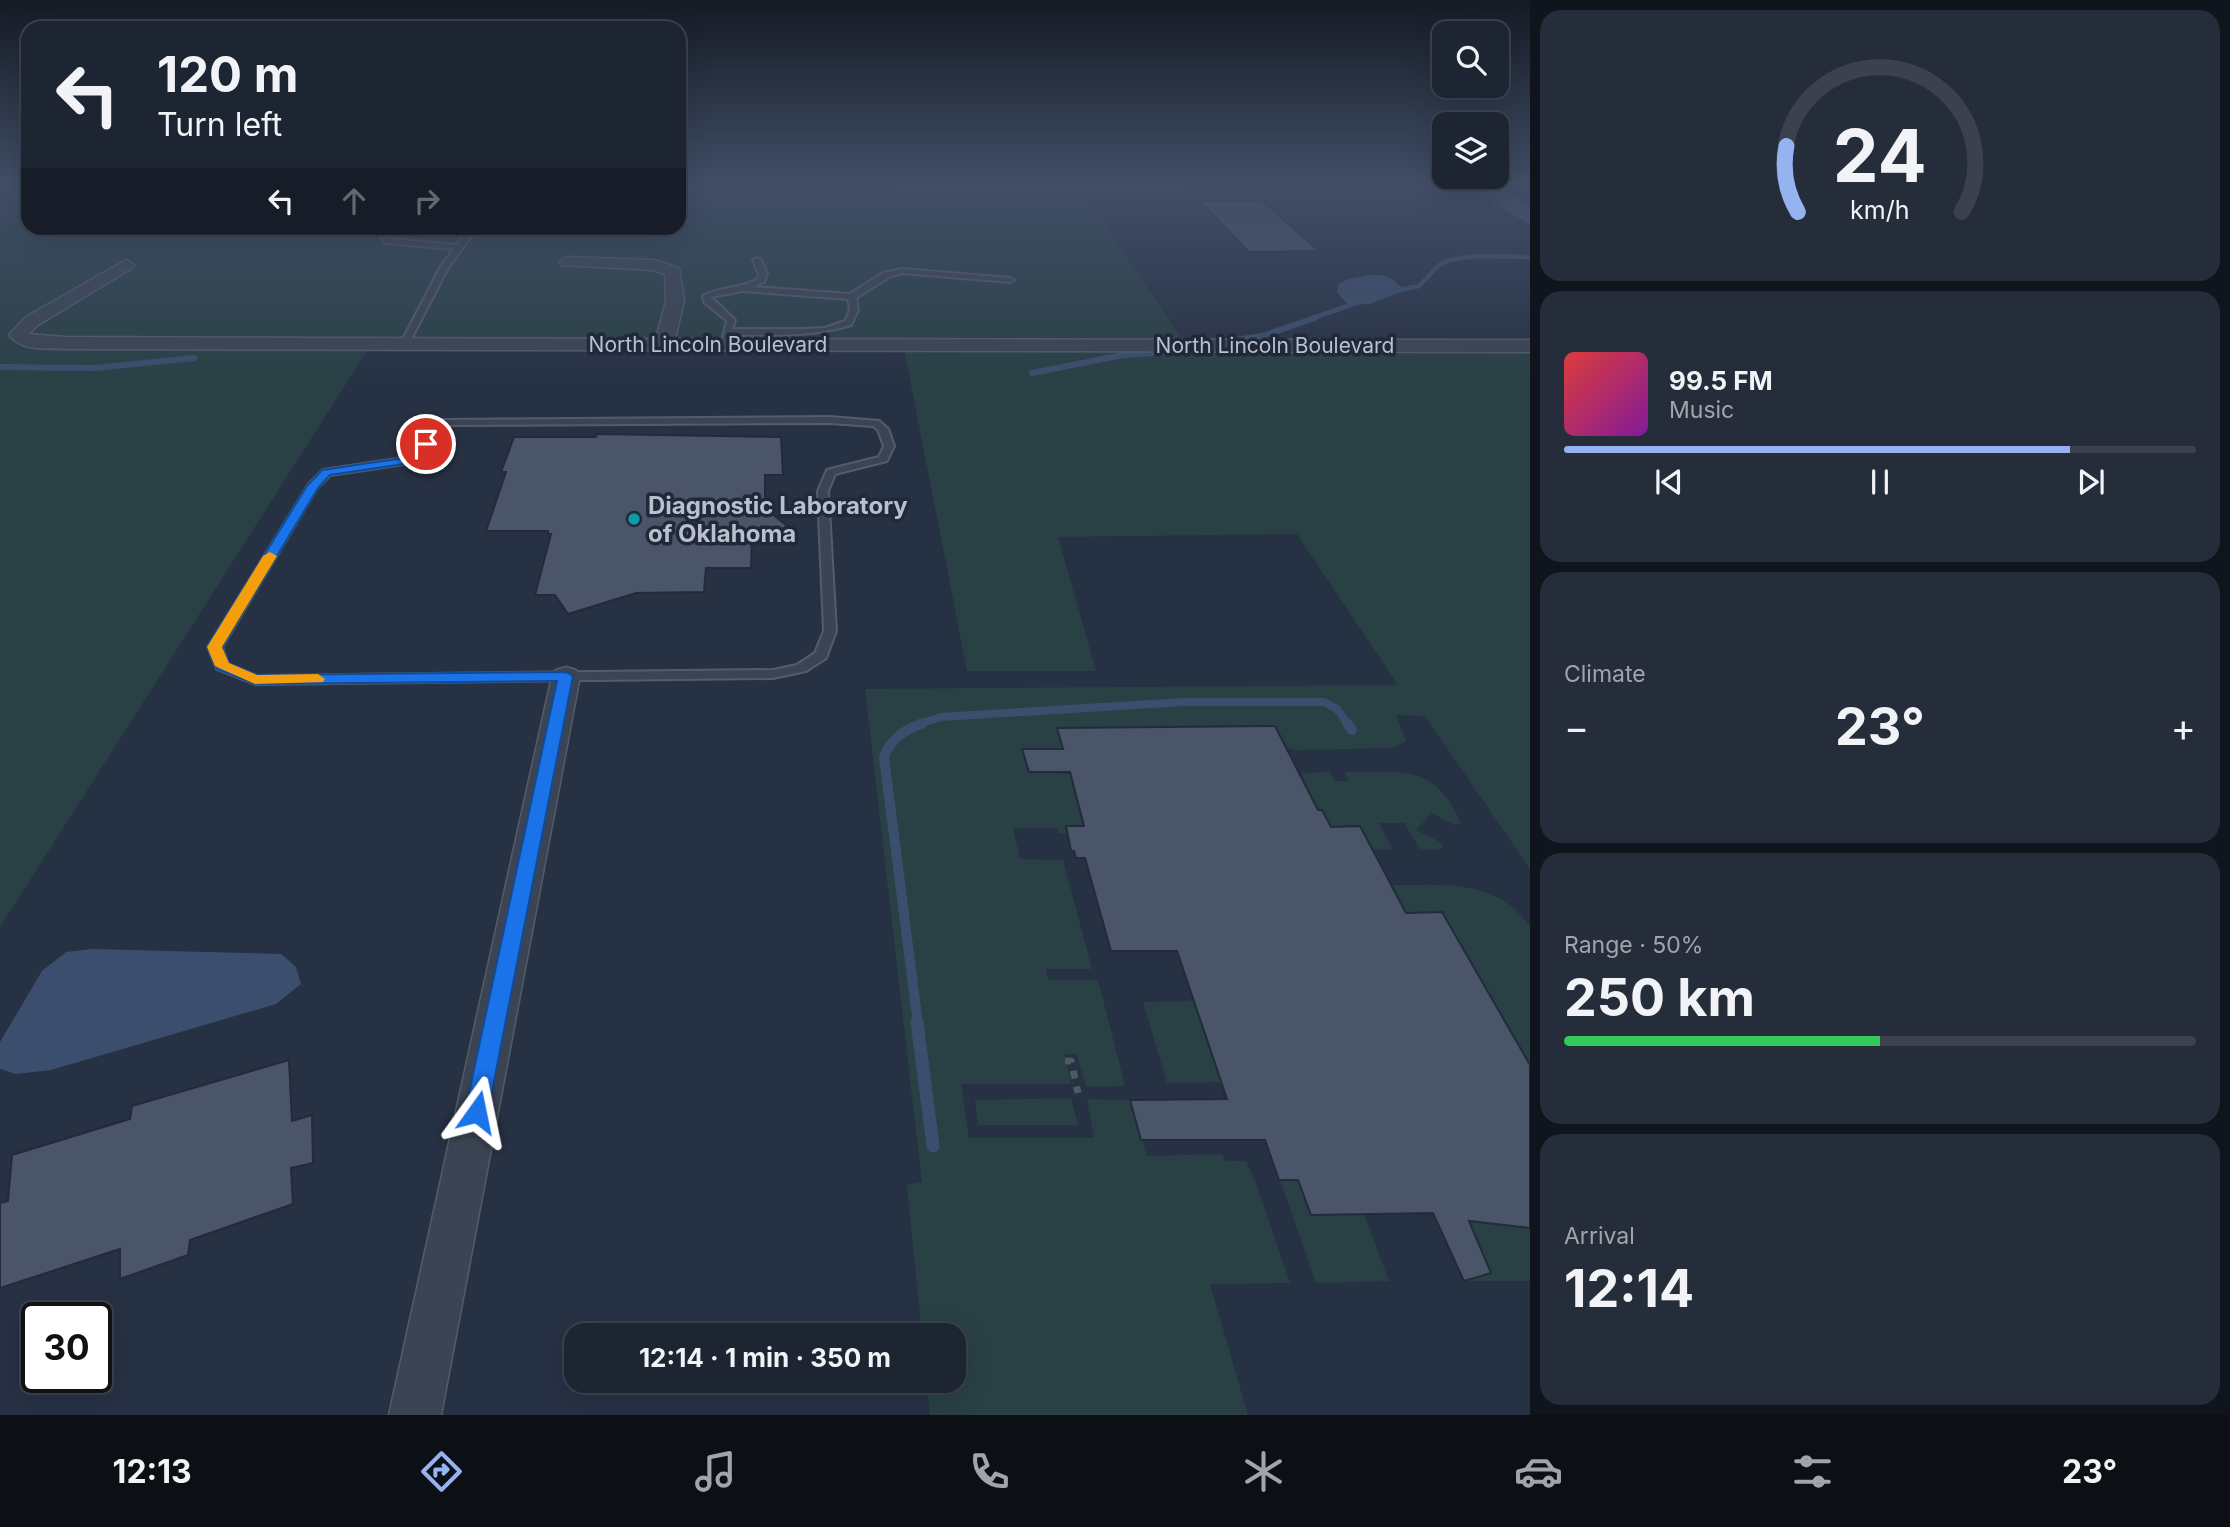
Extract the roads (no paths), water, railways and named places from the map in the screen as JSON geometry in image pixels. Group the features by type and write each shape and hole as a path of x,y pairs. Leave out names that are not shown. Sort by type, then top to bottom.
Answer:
{"street":[{"path":"567,262 654,265 673,271 675,301 664,344"},
{"name":"North Lincoln Boulevard","path":"126,265 32,321 18,335 27,342 664,344 726,338 1530,346"},
{"path":"415,1415 566,676"}],"lane":[{"path":"405,343 444,268 457,250"},
{"path":"743,289 761,280 763,274 757,260"},
{"path":"852,297 854,310 848,323 827,330 726,338 731,320 711,304 708,296 743,289 852,297 886,275 902,271 1010,280"},
{"path":"830,420 876,423 883,429 889,446 883,459 831,472 823,491 831,631 821,655 801,668 773,674 566,676 255,680 222,666 215,647 313,486 327,472 407,461 416,455 435,433 440,422 830,420"}],"water":[{"path":"1368,275 1391,278 1402,288 1401,292 1370,304 1348,305 1337,292 1338,285 1345,280"},
{"path":"92,949 281,954 296,967 301,984 276,1004 51,1070 16,1074 0,1069 0,1042 42,971 66,952"}],"waterway":[{"path":"1393,291 1419,286 1439,265 1449,260 1474,256 1530,257"},
{"path":"1310,319 1359,302"},
{"path":"1229,341 1262,336 1315,318"},
{"path":"1032,373 1123,355 1185,351"},
{"path":"0,367 94,368 194,358"},
{"path":"919,724 941,717 1184,702 1324,702 1337,709 1348,724"},
{"path":"918,1024 884,757 899,736 923,723"},
{"path":"1347,723 1352,730"},
{"path":"917,1022 933,1146"}],"place":[{"name":"Diagnostic Laboratory of Oklahoma","path":"634,519"}]}
